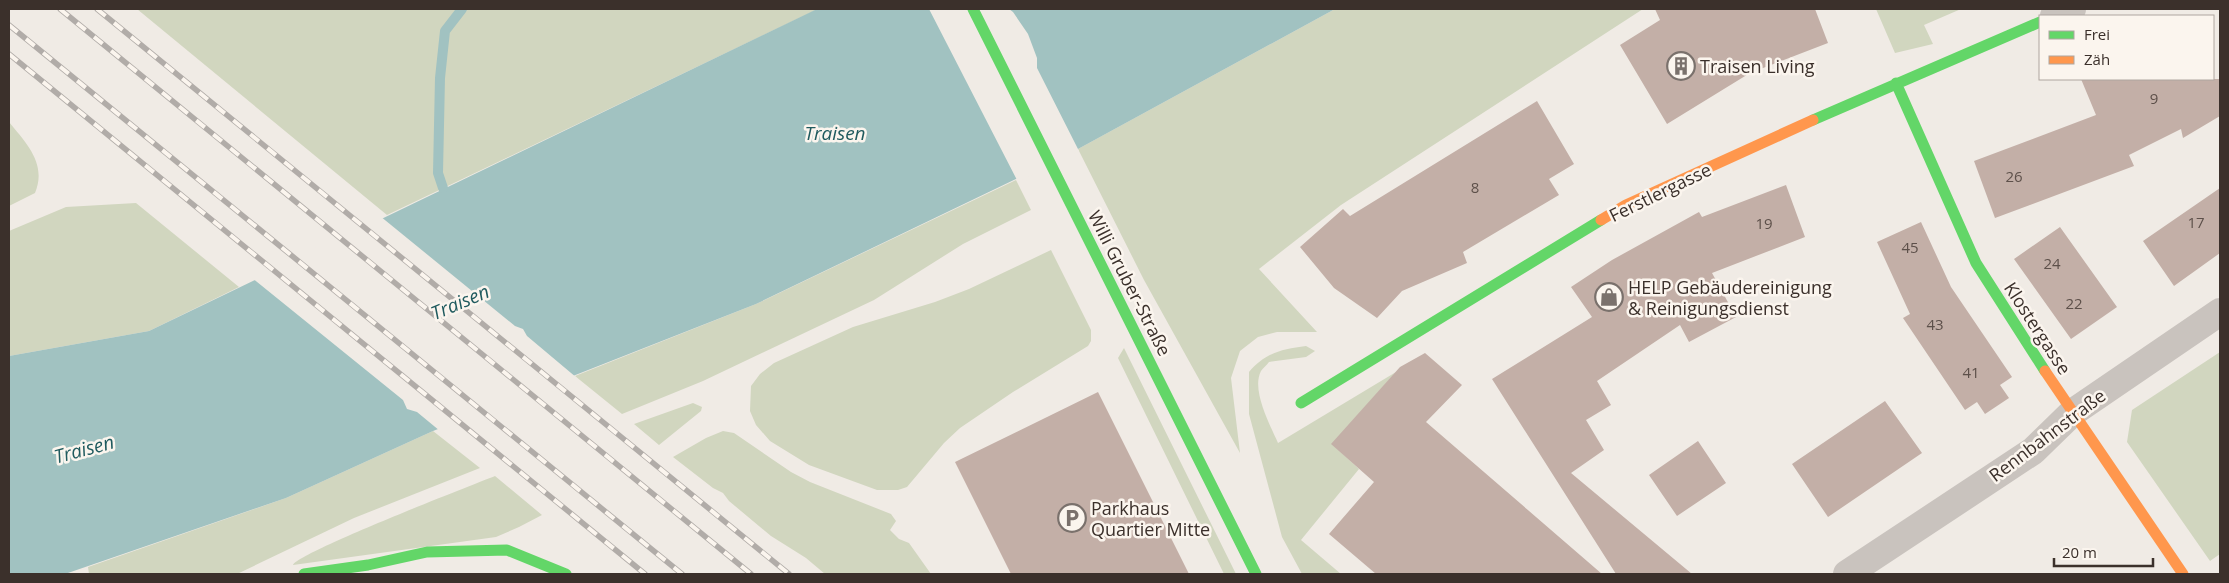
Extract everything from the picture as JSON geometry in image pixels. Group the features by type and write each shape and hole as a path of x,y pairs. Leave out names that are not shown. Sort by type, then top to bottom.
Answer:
{"street":[{"name":"Willi Gruber-Straße","path":"973,9 1256,574"},
{"path":"2057,15 2072,9"},
{"name":"Ferstlergasse","path":"1301,403 1626,205 1896,83 2039,22"},
{"name":"Klostergasse","path":"1896,83 1976,263 2072,413 2183,574"},
{"name":"Rennbahnstraße","path":"1848,574 2033,450 2072,413 2220,312"},
{"path":"304,574 368,565 427,552 507,550 566,574"}],"green space":[{"path":"137,9 818,9 387,215"},
{"path":"1335,9 1643,9 1341,205 1259,269 1317,332 1277,332 1258,337 1240,351 1231,378 1240,453 1144,280 1078,149"},
{"path":"1876,9 1961,9 1924,25 1933,44 1895,53"},
{"path":"9,122 28,146 37,164 39,173 35,193 9,206"},
{"path":"1016,180 1031,210 963,244 874,300 703,381 622,414 575,376 756,304"},
{"path":"136,203 239,287 149,331 9,356 9,231 66,207"},
{"path":"1051,250 1091,330 1091,341 1088,346 1013,392 960,428 944,443 907,487 898,490 877,490 809,465 770,441 756,425 750,411 751,386 760,374 774,363 853,327 935,302 969,289"},
{"path":"1306,346 1315,351 1306,357 1269,362 1261,371 1258,388 1260,397 1266,417 1278,443 1396,372 1332,444 1359,469 1301,540 1341,574 1302,574 1282,537 1249,414 1249,372 1261,360 1274,353"},
{"path":"1124,348 1236,574 1224,574 1118,358"},
{"path":"2220,352 2220,554 2210,561 2127,442 2132,410"},
{"path":"693,403 702,407 701,411 659,445 634,424"},
{"path":"433,431 480,468 354,518 237,574 89,574 88,567 286,498"},
{"path":"723,431 734,433 791,472 810,482 891,514 896,521 890,530 899,539 909,543 931,574 825,574 806,558 771,536 729,501 723,493 713,488 673,457 706,438"},
{"path":"495,476 542,515 496,537 293,565 302,558 353,534"}],"water":[{"name":"Traisen","path":"817,9 1335,9 1078,149 756,304 433,431 286,498 65,574 9,574 9,356 149,331"}],"pier":[{"path":"929,9 1009,9 1013,12 1028,34 1037,58 1037,68 1079,151 1018,182"},
{"path":"380,216 515,326 523,329 527,336 577,378 440,431 417,412 407,409 403,400 252,278"}],"building":[{"name":"Traisen Living","path":"1655,9 1815,9 1828,43 1750,73 1667,124 1620,45 1660,20"},
{"path":"2220,79 2220,116 2183,138 2181,129 2129,155 2134,166 1995,218 1974,161 2096,115 2081,80"},
{"path":"1537,101 1574,164 1549,179 1559,195 1463,252 1467,263 1402,291 1377,318 1334,288 1300,247 1343,209 1350,216"},
{"path":"1786,185 1805,237 1712,273 1736,317 1689,342 1680,325 1597,381 1611,405 1586,420 1604,450 1571,473 1692,574 1616,574 1492,379 1592,317 1571,287 1612,260 1699,212 1702,217"},
{"path":"2220,188 2220,253 2174,286 2143,241"},
{"path":"1921,222 1951,287 2012,377 2000,385 2009,398 1985,414 1977,402 1965,410 1903,318 1910,314 1877,242"},
{"path":"2060,227 2117,307 2071,339 2014,259"},
{"path":"1425,353 1462,385 1426,422 1602,574 1376,574 1329,534 1374,482 1331,444 1400,367"},
{"name":"Parkhaus Quartier Mitte","path":"1098,392 1189,574 1011,574 955,462"},
{"path":"1885,401 1922,453 1828,517 1792,464"},
{"path":"1698,441 1726,483 1677,516 1649,475"}],"waterway":[{"path":"443,188 438,173 440,78 445,31 462,9"}],"railway":[{"path":"60,9 751,574"},
{"path":"97,9 789,574"},
{"path":"9,25 682,574"},
{"path":"9,54 645,574"}],"traffic: fast":[{"path":"973,9 1256,574"},
{"path":"1813,120 2039,22"},
{"path":"1896,83 1976,263 2045,371"},
{"path":"1301,403 1601,220"},
{"path":"304,574 368,565 427,552 507,550 566,574"}],"traffic: slow":[{"path":"1601,220 1626,205 1813,120"},
{"path":"2045,371 2183,574"}],"place":[{"name":"Traisen Living","path":"1681,66"},
{"name":"HELP Gebäudereinigung & Reinigungsdienst","path":"1609,297"},
{"name":"Parkhaus Quartier Mitte","path":"1072,518"}]}
